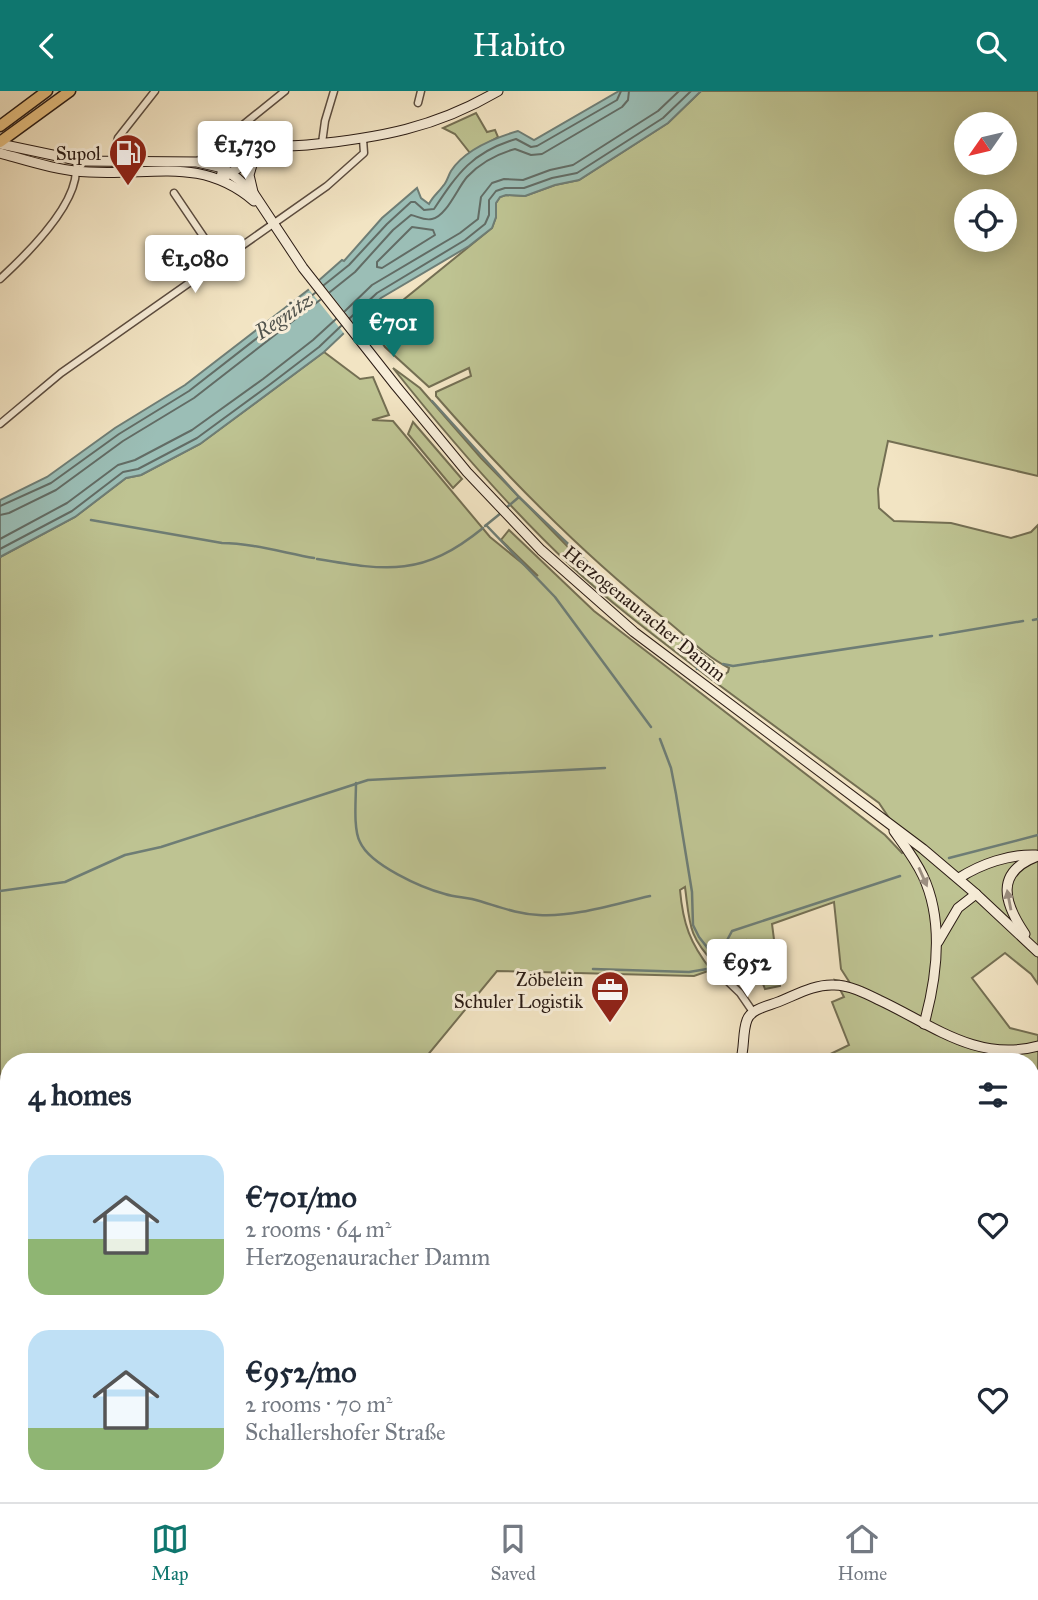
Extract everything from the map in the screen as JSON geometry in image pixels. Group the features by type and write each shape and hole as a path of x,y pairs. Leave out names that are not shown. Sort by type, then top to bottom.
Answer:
{"highway":[{"path":"0,126 47,91"},
{"path":"0,143 70,91"}],"main road":[{"path":"0,153 76,171 185,171 221,179 229,160 238,153 396,133 438,120 498,91"},
{"path":"0,143 80,161 197,162 226,171 254,194"},
{"path":"226,171 273,148"},
{"path":"254,158 249,175 254,194"},
{"name":"Herzogenauracher Damm","path":"221,179 242,191 262,209"},
{"name":"Herzogenauracher Damm","path":"254,194 313,282 467,472 576,583 661,653 887,820 959,879 1038,952"},
{"path":"887,820 915,860 924,877 932,905 937,943 933,986 924,1024"},
{"path":"959,879 990,863 1016,856 1038,856"},
{"path":"1038,856 1014,870 1006,890 1010,910 1038,952"},
{"path":"937,943 958,908 976,894"},
{"path":"742,1053 747,1021 753,1012 809,989 833,985 868,995 954,1039 978,1048 1007,1051 1038,1046"}],"street":[{"path":"112,162 118,138 155,91"},
{"path":"197,162 285,91"},
{"path":"322,143 334,91"},
{"path":"418,103 421,91"},
{"path":"0,424 61,373 327,186 360,157 365,149 363,139"},
{"path":"0,279 21,260 60,211 72,193 76,171"},
{"path":"173,193 220,261"},
{"path":"716,970 740,993 753,1012"}],"green space":[{"path":"701,91 1038,91 1038,476 888,441 878,489 879,508 894,521 951,523 1011,538 1031,532 1038,525 1038,984 1031,974 1005,953 972,978 1010,1028 1038,1035 1038,1053 833,1053 849,1045 832,1002 844,997 835,980 850,983 841,969 834,902 772,924 780,986 765,989 746,940 729,948 716,965 707,955 692,929 685,887 680,890 686,923 693,942 711,970 694,976 497,971 429,1053 0,1053 0,557 75,517 126,478 141,475 200,444 324,352 360,379 373,377 389,415 372,420 393,421 490,537 538,576 501,540 509,530 594,611 885,835 902,853 910,849 879,803 715,682 728,672 729,668 702,650 630,591 544,511 489,455 436,396 436,392 471,376 469,368 429,387 385,347 371,326 492,228 496,217 496,203 500,197 525,196 579,180 668,123"},
{"path":"476,113 487,132 495,130 498,137 470,153 455,134 443,128"},
{"path":"393,368 420,388 481,458 570,549 671,634 673,632 713,662 718,670 712,680 605,596 547,543 478,470"},
{"path":"413,422 462,479 453,488 408,434"}],"water":[{"name":"Regnitz","path":"619,91 701,91 668,123 579,180 525,196 500,197 496,203 496,217 492,228 469,246 381,298 324,352 200,444 141,475 126,478 75,517 0,557 0,500 47,477 115,428 185,385 344,261 382,218 417,188 421,198 429,204 464,156 490,141 518,131 534,140"}],"pier":[{"path":"318,278 356,326 346,336 307,287"}],"waterway":[{"path":"432,401 519,497 506,508"},
{"path":"519,497 609,583 706,659 697,669"},
{"path":"485,526 501,513"},
{"path":"91,520 314,558"},
{"path":"486,525 555,597 651,727"},
{"path":"317,559 385,567 423,563 462,544 483,528"},
{"path":"1033,620 1038,619"},
{"path":"940,635 1023,621"},
{"path":"723,664 733,666 932,636"},
{"path":"706,659 717,667"},
{"path":"660,739 671,768 676,794 692,892 693,925 717,960"},
{"path":"0,891 65,882 125,855 161,847 368,780 605,768"},
{"path":"356,783 356,830 360,842 366,851 385,867 423,887 513,911 539,915 581,912 650,896"},
{"path":"949,858 1038,835"},
{"path":"715,963 732,931 900,876"},
{"path":"593,969 689,972 707,969"}],"place":[{"name":"Supol","path":"128,187"},
{"name":"Zöbelein Schuler Logistik","path":"610,1024"}]}
